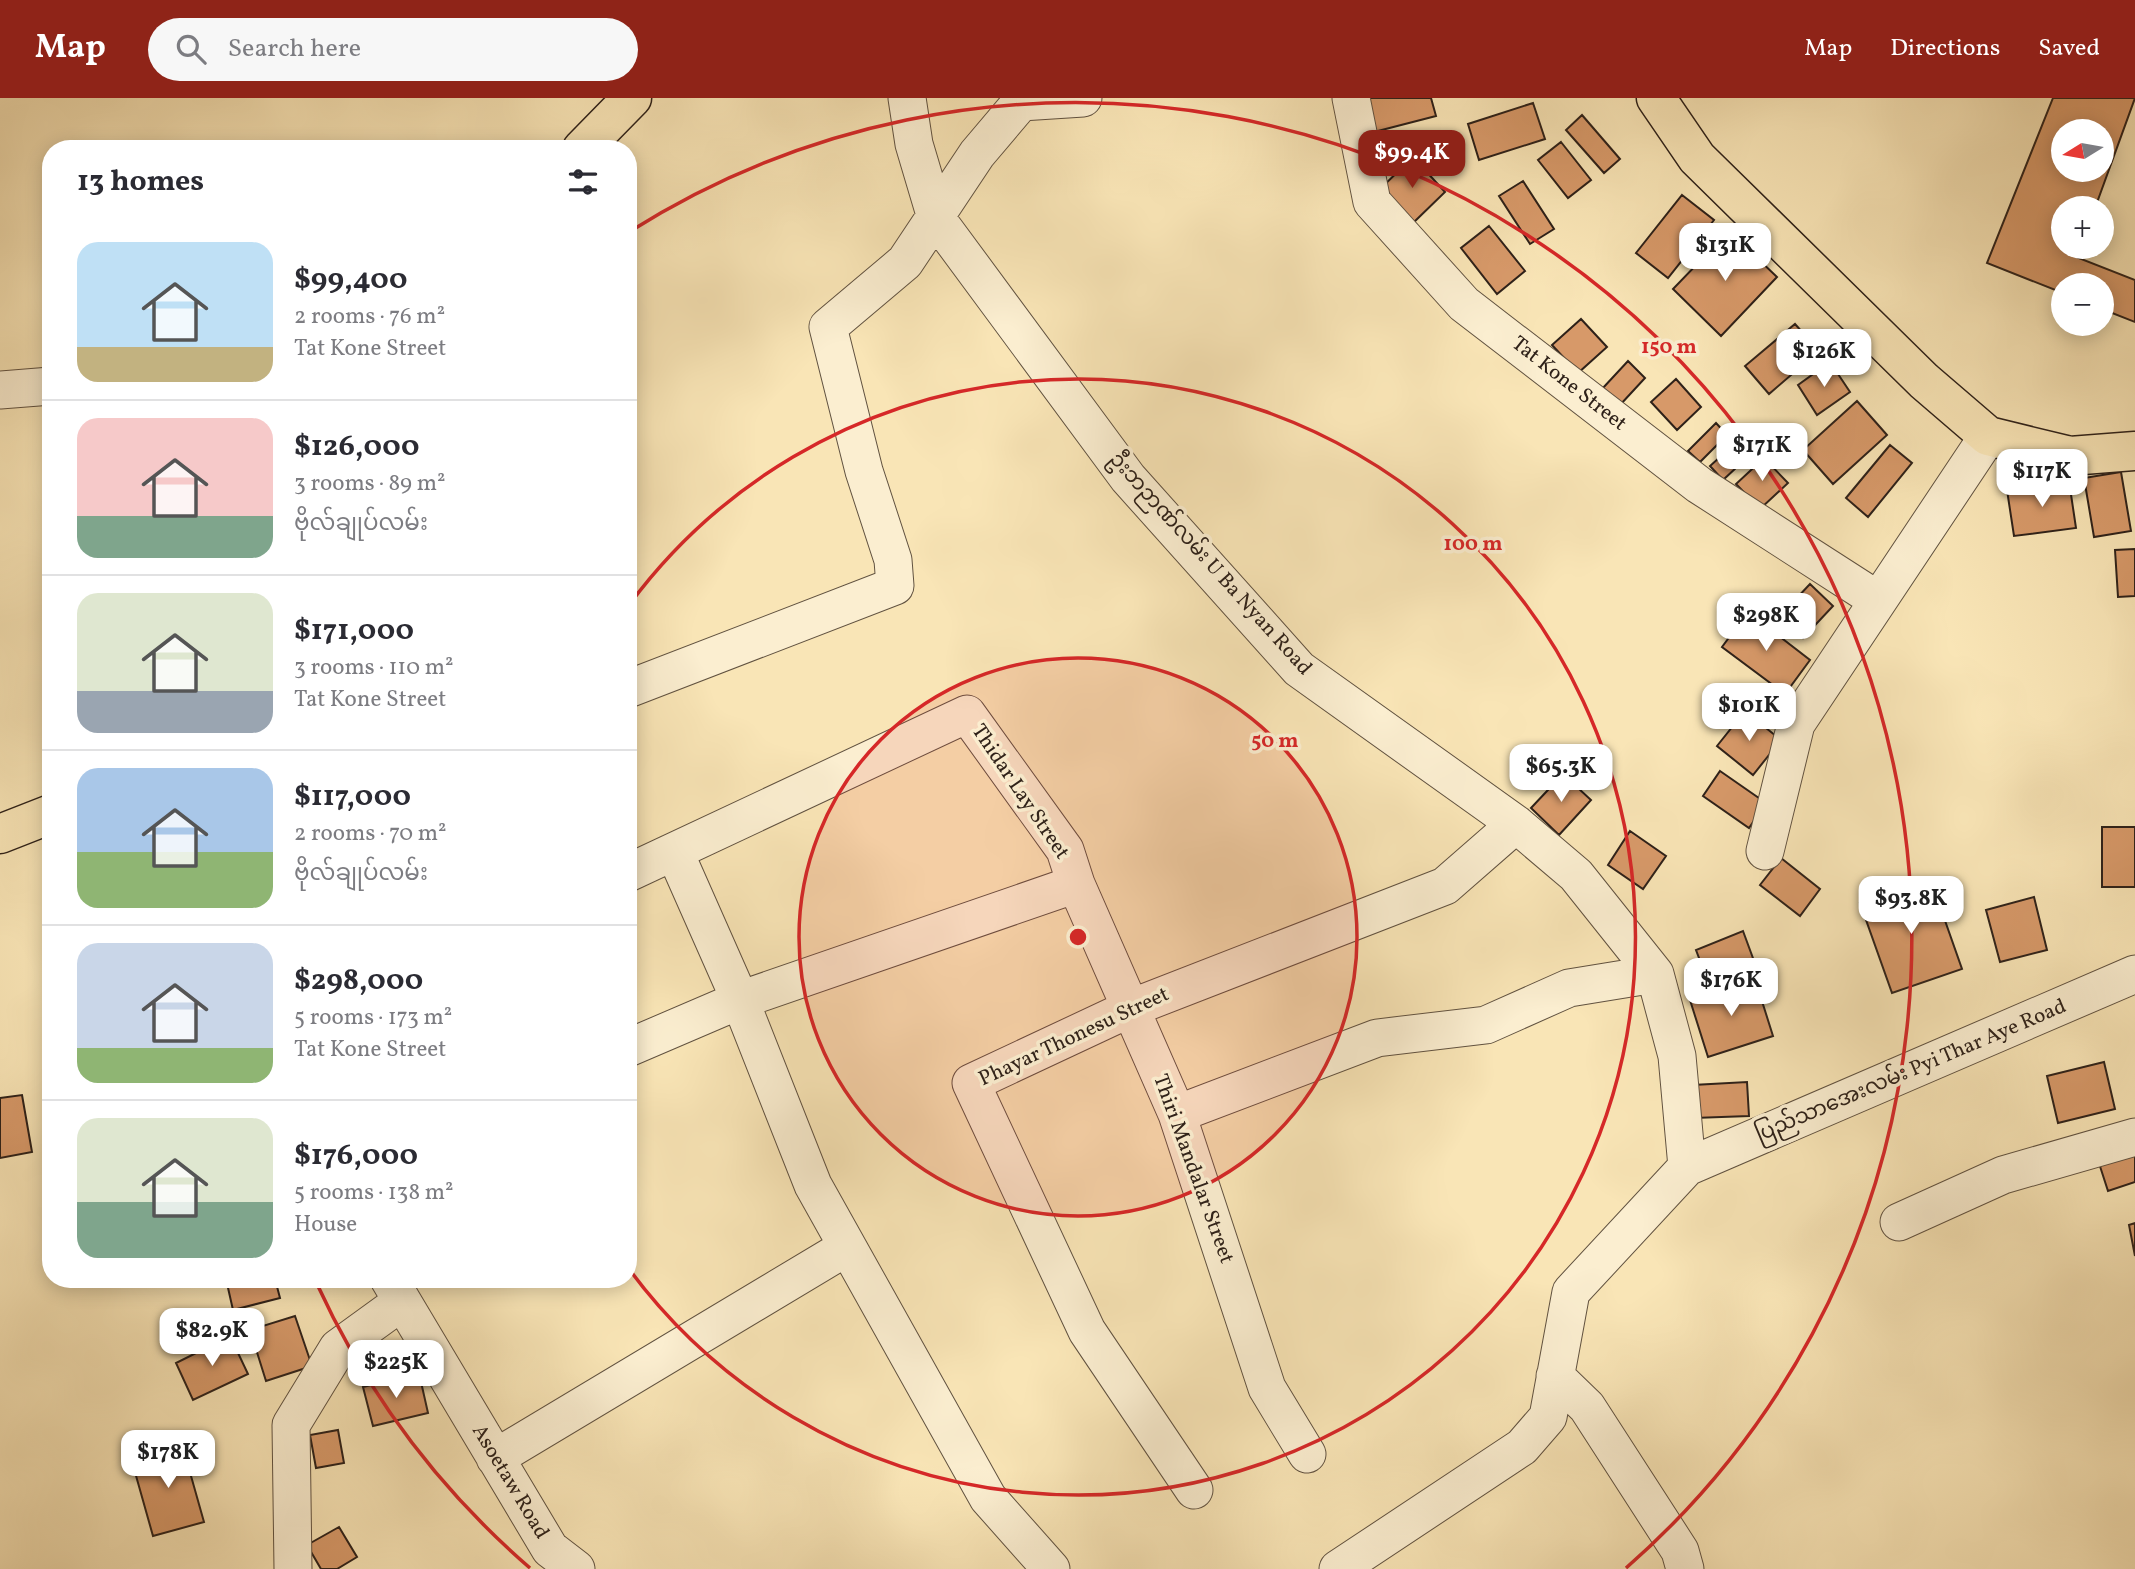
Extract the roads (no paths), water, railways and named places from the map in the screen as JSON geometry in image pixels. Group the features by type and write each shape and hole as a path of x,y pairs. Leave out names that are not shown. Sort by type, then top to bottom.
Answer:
{"highway":[{"path":"591,140 632,98"},
{"path":"1656,98 1697,158 1924,381 1988,436 2070,456 2135,451"},
{"path":"0,834 42,818"}],"street":[{"name":"ဦးဘဉာဏ်လမ်း U Ba Nyan Road","path":"907,98 914,144 936,218 1128,478 1299,669 1516,824 1576,875 1655,974 1677,1056 1687,1167"},
{"path":"637,686 895,586 893,560 864,471 828,327 905,262 977,154 1021,100 1083,98"},
{"name":"Tat Kone Street","path":"1351,98 1372,202 1464,304 1699,485 1876,599"},
{"path":"0,390 42,387"},
{"path":"1765,851 1796,724 1876,599 1988,436"},
{"name":"Thidar Lay Street","path":"637,1044 740,1000 1076,884 1065,850 968,714 675,853"},
{"name":"Phayar Thonesu Street","path":"1194,1490 1087,1331 971,1083 1131,1008 1445,886 1516,824"},
{"path":"637,869 675,853 740,1000 813,1185 988,1498 1051,1569"},
{"name":"Thiri Mandalar Street","path":"1076,884 1177,1114 1267,1388 1307,1454"},
{"path":"1177,1114 1377,1038 1486,1025 1569,988 1655,974"},
{"name":"ပြည်သာအေးလမ်း Pyi Thar Aye Road","path":"1687,1167 2135,974"},
{"path":"1899,1222 2003,1175 2135,1137"},
{"path":"1338,1569 1521,1447 1548,1417 1570,1292 1687,1167"},
{"path":"495,1458 847,1247"},
{"path":"293,1569 291,1425 338,1348 395,1291"},
{"name":"Asoetaw Road","path":"395,1291 550,1549 576,1569"},
{"path":"1555,1376 1587,1407 1680,1551 1685,1569"}]}
